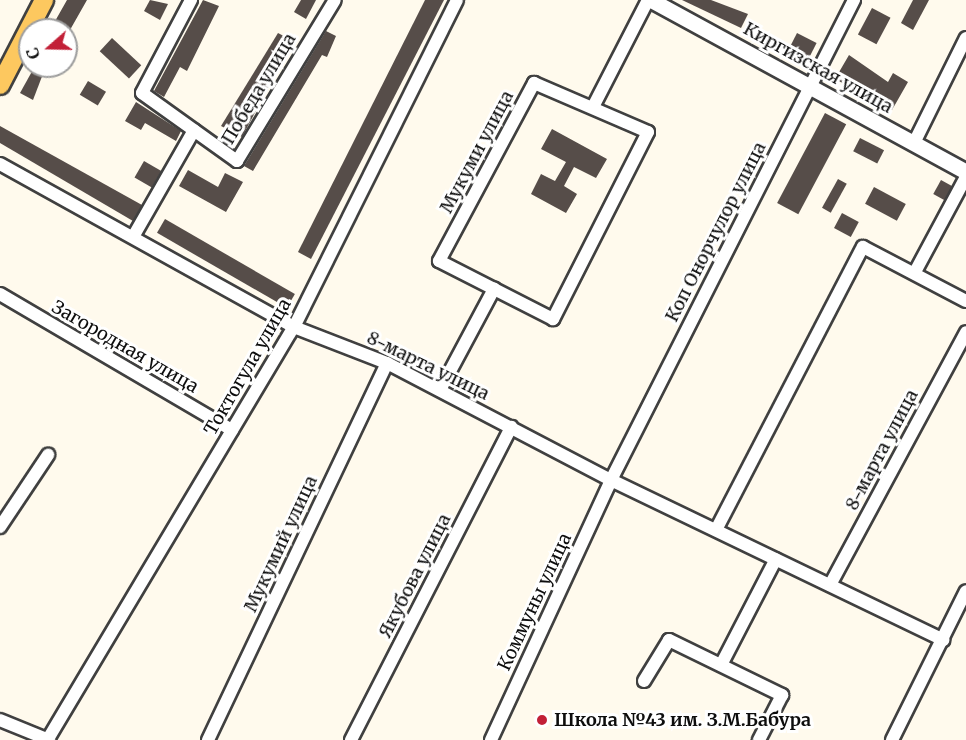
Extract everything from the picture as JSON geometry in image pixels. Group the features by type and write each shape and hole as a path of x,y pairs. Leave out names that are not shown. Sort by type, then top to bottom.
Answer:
{"main road":[{"path":"0,85 45,0"}],"street":[{"name":"Победа улица","path":"191,0 142,93 237,161 335,0"},
{"name":"Токтогула улица","path":"49,740 294,327 457,0"},
{"path":"593,107 650,0"},
{"name":"Киргизская улица","path":"650,0 966,172"},
{"name":"Коп Онорчулор улица","path":"611,480 854,0"},
{"path":"914,143 966,38"},
{"name":"Мукуми улица","path":"534,83 648,132 553,319 494,288 440,261 534,83"},
{"path":"133,237 194,130"},
{"name":"8-марта улица","path":"0,164 294,327 387,363 611,480 944,640"},
{"path":"915,272 966,177"},
{"path":"716,530 863,247 915,272 966,301"},
{"path":"440,390 494,288"},
{"name":"Загородная улица","path":"0,294 232,430"},
{"name":"8-марта улица","path":"830,585 966,332"},
{"name":"Мукумий улица","path":"208,740 387,363"},
{"name":"Якубова улица","path":"351,740 511,428"},
{"path":"0,527 48,455"},
{"name":"Коммуны улица","path":"491,740 611,480"},
{"path":"721,665 776,559"},
{"path":"892,740 944,640 966,591"},
{"path":"644,681 669,640 782,695 759,740"},
{"path":"0,720 49,740"}],"building":[{"path":"67,0 87,0 77,18 57,18"},
{"path":"150,0 168,4 160,20 144,11"},
{"path":"203,0 219,6 187,71 180,67 164,97 154,91"},
{"path":"301,0 316,0 306,19 294,12"},
{"path":"425,0 444,0 311,259 298,252"},
{"path":"682,0 711,0 748,14 741,28"},
{"path":"913,0 929,0 913,30 901,23"},
{"path":"872,8 891,18 876,44 858,34"},
{"path":"326,31 336,36 327,57 322,55 253,171 244,166"},
{"path":"278,33 293,41 242,137 221,126"},
{"path":"797,33 817,43 807,62 787,52"},
{"path":"112,38 141,65 129,78 100,51"},
{"path":"849,55 888,82 893,73 908,82 892,110 835,79"},
{"path":"28,78 41,78 33,100 20,93"},
{"path":"88,81 106,92 98,106 80,95"},
{"path":"136,102 181,131 176,141 145,123 141,130 125,121"},
{"path":"825,113 846,124 798,214 777,203"},
{"path":"0,126 142,205 133,221 0,143"},
{"path":"552,129 607,159 596,178 574,167 564,186 577,194 566,213 531,194 541,174 555,181 566,162 541,149"},
{"path":"860,138 884,150 877,164 853,151"},
{"path":"144,161 161,171 152,187 134,177"},
{"path":"188,170 218,187 225,173 243,182 226,212 179,186"},
{"path":"838,179 847,184 831,213 822,208"},
{"path":"941,180 952,186 945,200 933,194"},
{"path":"874,187 906,204 897,221 865,204"},
{"path":"842,213 859,222 851,237 834,228"},
{"path":"165,219 295,294 287,308 157,233"}],"place":[{"name":"Школа №43 им. З.М.Бабура","path":"542,720"}]}
